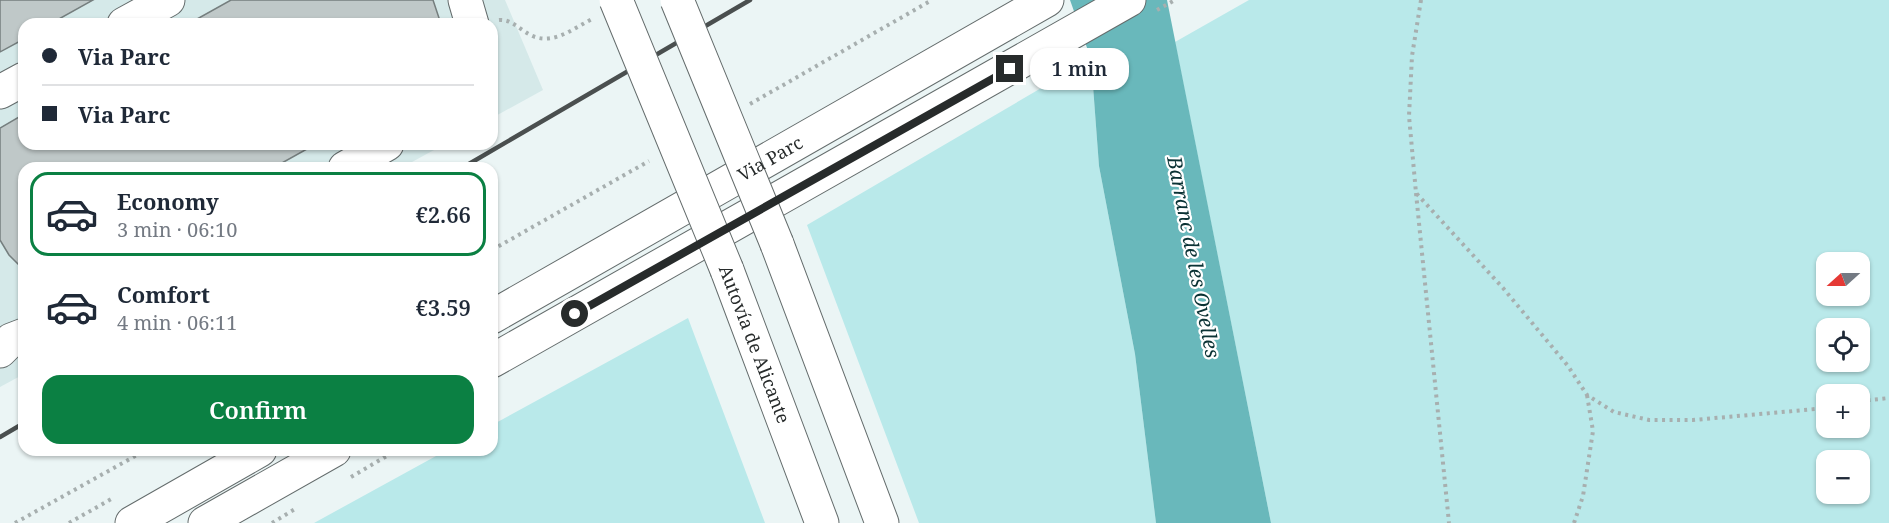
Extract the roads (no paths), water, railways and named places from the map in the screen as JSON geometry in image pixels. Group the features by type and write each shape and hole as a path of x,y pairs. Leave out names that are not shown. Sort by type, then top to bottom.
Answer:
{"main road":[{"path":"135,18 168,0"},
{"name":"Autovía de Alicante","path":"616,0 727,270 822,523"},
{"path":"677,0 777,244 882,523"},
{"name":"Via Parc","path":"498,314 1047,0"},
{"path":"498,358 1129,0"},
{"path":"0,92 18,82"},
{"path":"356,162 376,150"},
{"path":"132,523 249,456"},
{"path":"205,523 323,456"}],"water":[{"name":"Barranc de les Ovelles","path":"1070,0 1167,0 1271,523 1156,523 1135,354 1099,166 1091,59"}],"railway":[{"path":"498,147 750,0"},
{"path":"472,162 493,150"},
{"path":"0,437 18,426"}]}
